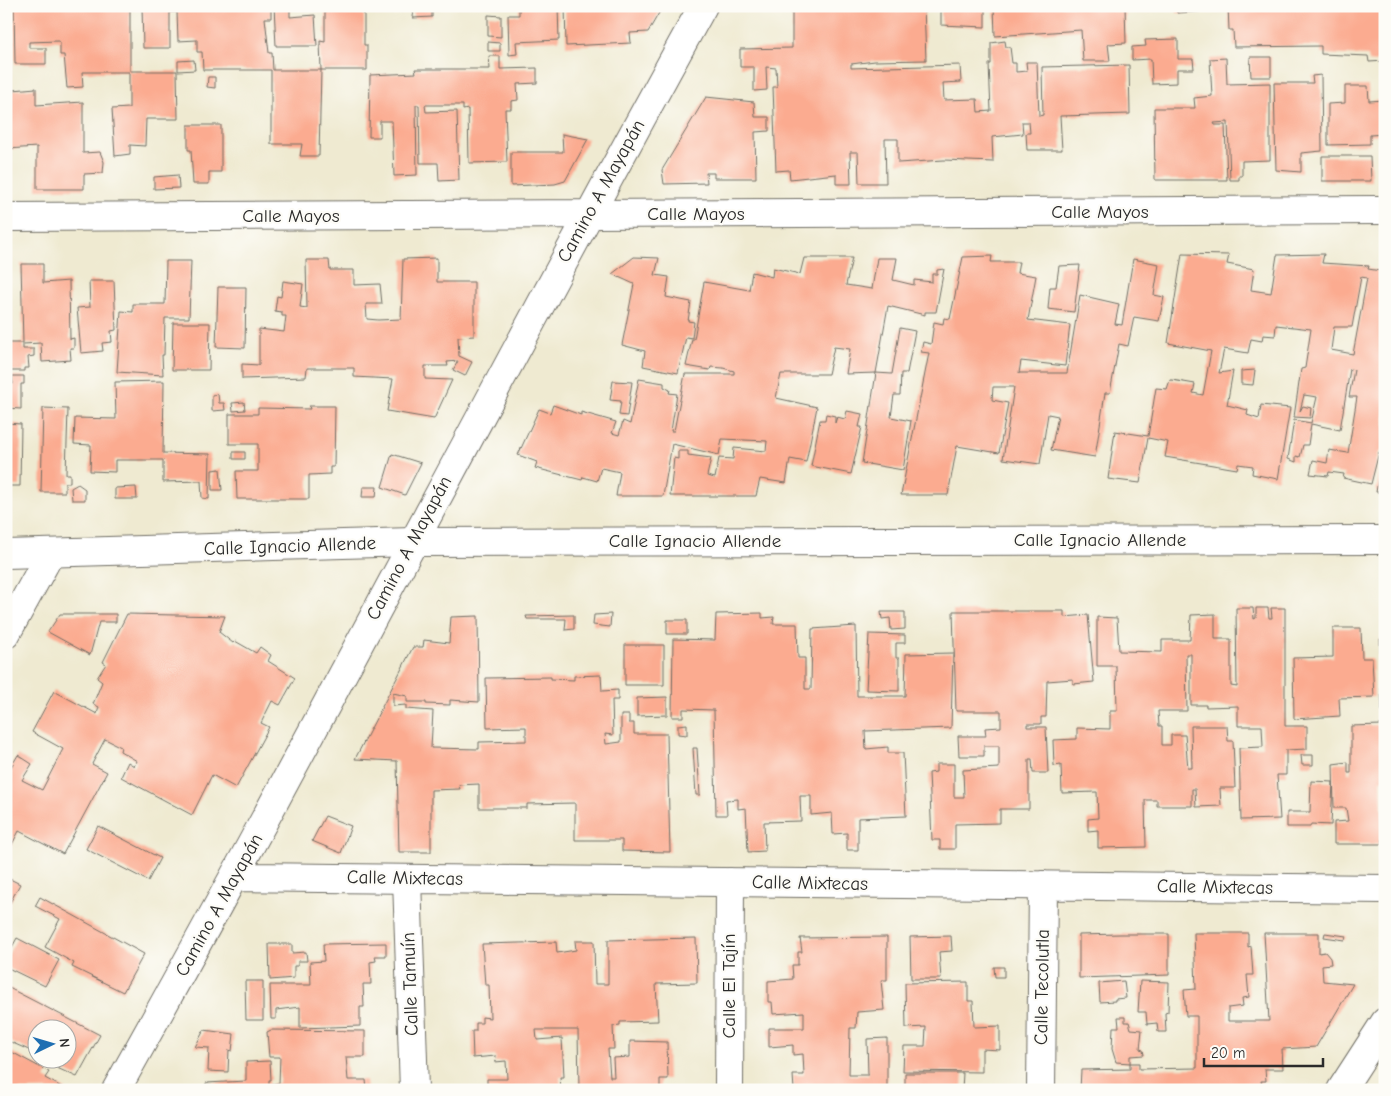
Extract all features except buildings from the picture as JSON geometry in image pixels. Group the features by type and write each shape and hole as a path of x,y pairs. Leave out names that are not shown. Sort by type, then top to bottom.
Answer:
{"street":[{"name":"Camino A Mayapán","path":"116,1090 236,877 412,542 703,6"},
{"name":"Calle Mayos","path":"6,217 1385,210"},
{"name":"Calle Ignacio Allende","path":"6,554 412,542 1385,540"},
{"path":"6,634 50,554"},
{"name":"Calle Mixtecas","path":"236,877 1385,889"},
{"name":"Calle Tamuín","path":"407,878 414,1090"},
{"name":"Calle El Tajín","path":"729,1090 730,882"},
{"name":"Calle Tecolutla","path":"1040,1090 1043,885"},
{"path":"1341,1090 1385,1022"}]}
